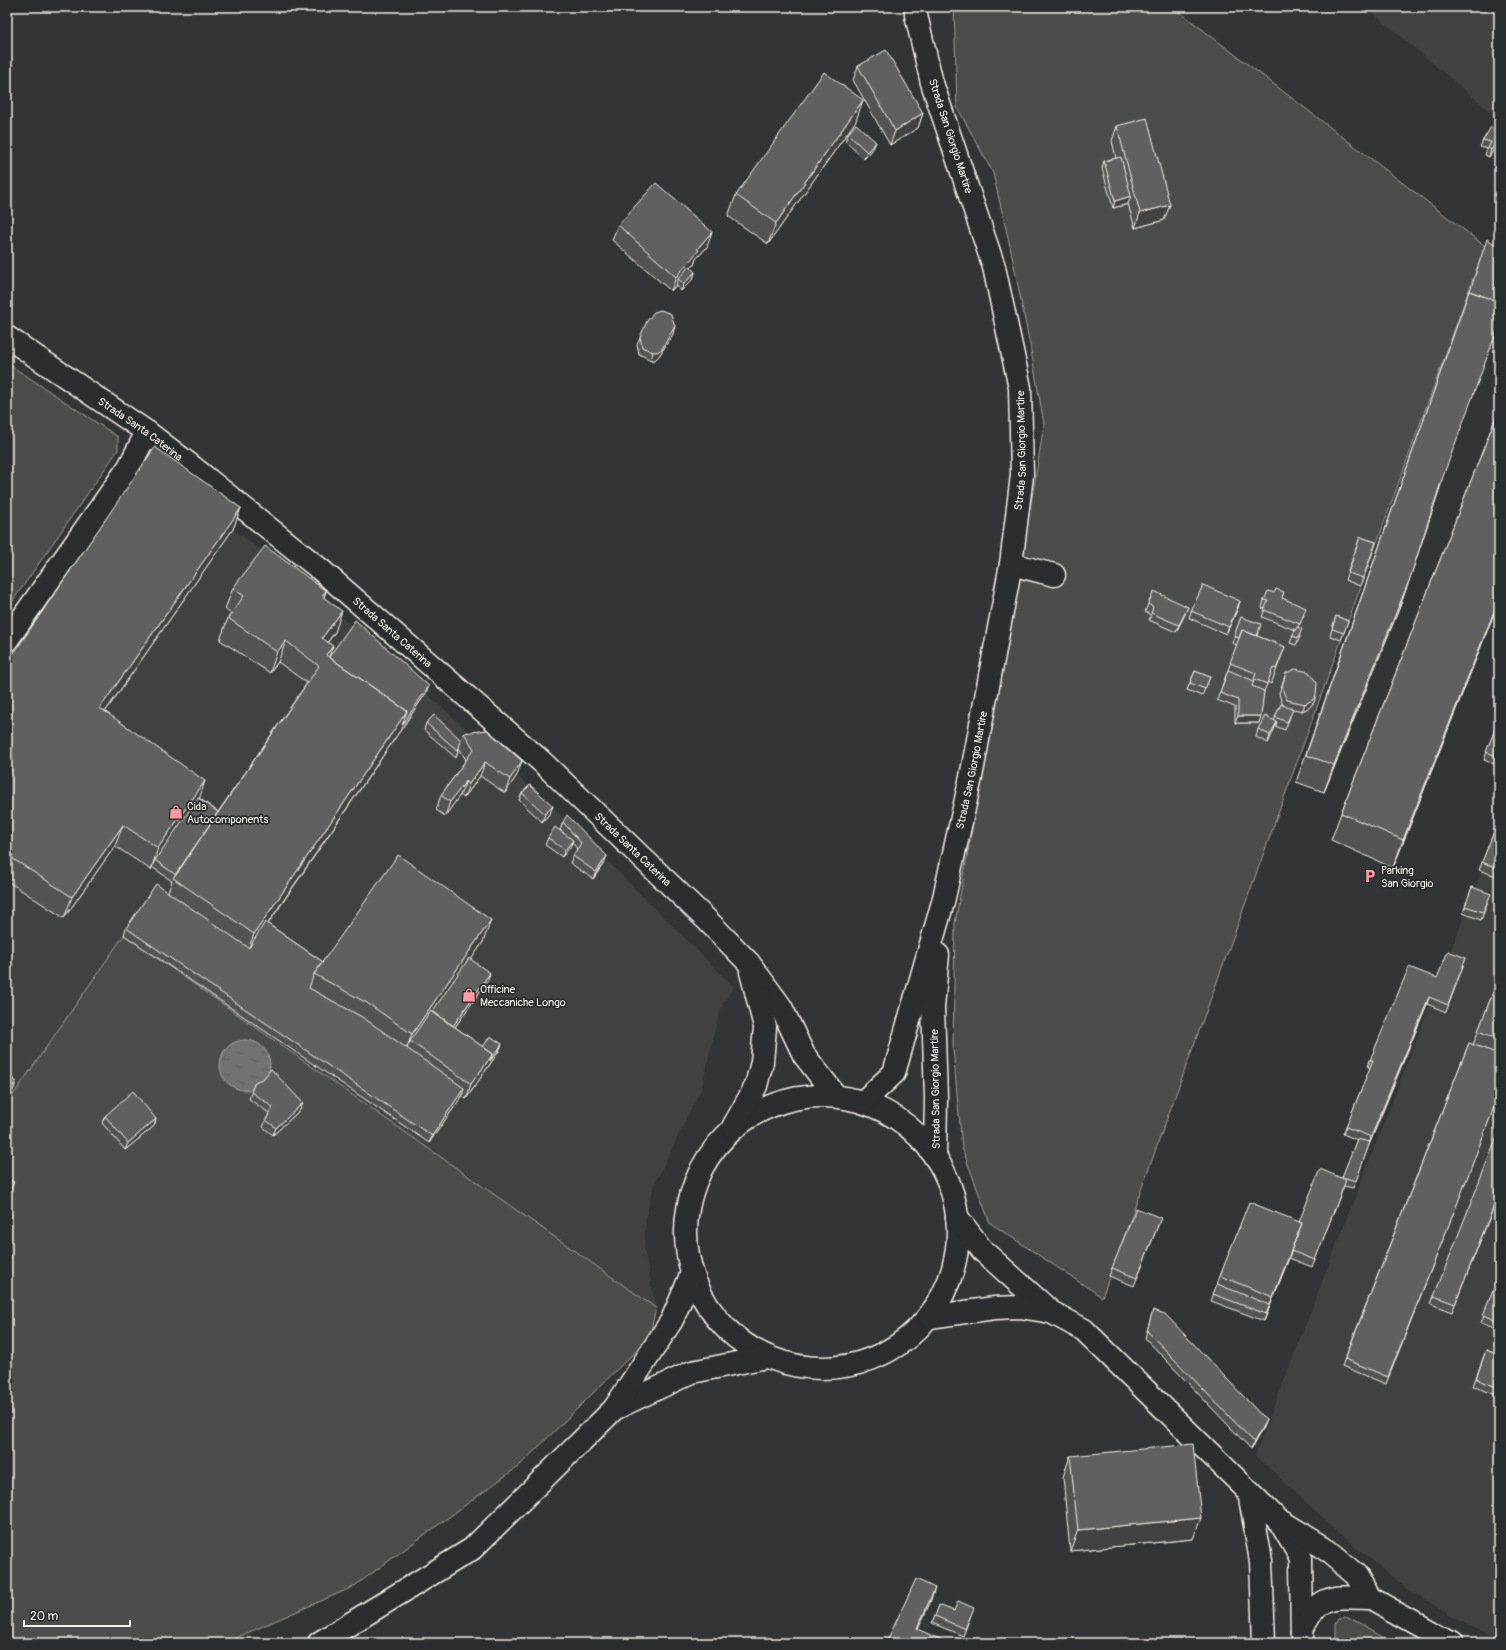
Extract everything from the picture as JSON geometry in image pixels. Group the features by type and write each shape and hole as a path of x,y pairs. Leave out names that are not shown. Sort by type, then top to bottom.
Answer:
{"street":[{"name":"Strada San Giorgio Martire","path":"864,1101 894,1073 943,902 970,777 1011,564 1022,475 1020,388 994,267 932,83 916,15 916,7"},
{"name":"Strada Santa Caterina","path":"7,337 147,432 190,465 321,570 542,761 707,920 749,963 782,1007 804,1055 835,1095"},
{"path":"7,640 129,467 147,432"},
{"path":"1011,564 1054,575"},
{"name":"Strada San Giorgio Martire","path":"935,1157 936,1097 933,1008 943,902"},
{"path":"732,1129 764,1108 800,1097 835,1095 864,1101 882,1109 902,1122 920,1138 935,1157 946,1176 951,1189 957,1217 956,1252 947,1287 929,1317 903,1342 872,1359 837,1368 801,1368 767,1357 742,1343 720,1323 703,1300 692,1273 686,1234 690,1195 706,1159 732,1129 756,1086 762,1062 765,1027 749,963"},
{"path":"957,1217 983,1251 1051,1312 1084,1330 1280,1522 1301,1558 1302,1637"},
{"path":"319,1643 472,1549 614,1409 672,1320 692,1273"},
{"path":"929,1317 1020,1307 1051,1312"},
{"path":"614,1409 692,1372 767,1357"},
{"path":"1250,1492 1260,1562 1264,1643"},
{"path":"1280,1522 1323,1547 1356,1575 1370,1598"},
{"path":"1302,1637 1310,1614 1320,1604 1336,1597 1370,1598 1451,1643"}],"shaded area":[{"path":"954,7 1173,7 1485,246 1102,1297 990,1223 962,1148 953,1049 955,923 1044,424 1010,246 993,173 957,107"},
{"path":"1366,7 1499,7 1499,119"},
{"path":"7,363 118,437 118,450 7,609"},
{"path":"148,468 233,529 353,627 565,819 734,987 723,1003 716,1025 702,1087 654,1185 646,1216 644,1248 656,1308 124,935 7,1104 7,672"},
{"path":"1499,826 1499,1641 1407,1590 1333,1527 1255,1455"},
{"path":"124,935 656,1308 649,1338 519,1466 353,1587 224,1643 7,1643 7,1104"},
{"path":"1345,1617 1394,1643 1336,1643 1336,1623 1339,1618"}],"water":[{"path":"240,1040 250,1040 263,1047 270,1060 270,1070 263,1083 250,1090 240,1090 231,1086 224,1079 220,1070 220,1060 224,1051 231,1044"}],"building":[{"path":"886,50 923,113 895,131 858,66"},
{"path":"824,72 863,100 776,223 736,195"},
{"path":"1147,118 1170,205 1140,213 1117,126"},
{"path":"856,124 876,142 867,152 848,134"},
{"path":"1491,127 1499,132 1499,139 1491,150 1488,148 1491,142 1483,140"},
{"path":"1121,157 1131,196 1115,201 1104,161"},
{"path":"656,183 712,232 676,277 618,225"},
{"path":"1487,239 1499,247 1499,302 1470,291"},
{"path":"689,266 695,272 684,284 678,279"},
{"path":"1469,291 1499,302 1499,325 1441,482 1409,581 1334,765 1306,755"},
{"path":"661,310 671,314 675,326 662,349 657,352 653,352 642,347 640,337 647,321 654,312"},
{"path":"1499,409 1499,599 1403,840 1341,813"},
{"path":"155,447 241,508 100,708 205,781 158,848 123,825 72,897 7,855 7,663"},
{"path":"1360,537 1376,542 1363,578 1348,573"},
{"path":"265,546 326,591 322,596 342,611 322,638 333,646 326,655 407,711 254,934 173,878 319,666 286,641 277,652 228,618 244,596 233,588"},
{"path":"1203,585 1240,601 1229,627 1191,611"},
{"path":"1276,589 1284,592 1282,598 1306,608 1300,624 1264,610 1268,601 1264,600 1268,591 1274,593"},
{"path":"1154,591 1188,607 1179,625 1151,613 1153,607 1148,604"},
{"path":"1336,616 1348,621 1344,633 1332,629"},
{"path":"1241,617 1261,624 1257,636 1242,630 1239,638 1234,636"},
{"path":"355,620 429,686 402,725 407,711 329,657"},
{"path":"1297,627 1302,629 1298,638 1292,636"},
{"path":"1242,630 1285,647 1276,669 1273,668 1267,684 1254,679 1256,673 1230,663"},
{"path":"1295,669 1309,672 1317,683 1316,695 1313,700 1305,704 1287,700 1284,694 1282,686 1286,673"},
{"path":"1228,670 1254,681 1252,686 1264,691 1261,716 1238,716 1238,700 1220,693"},
{"path":"1195,671 1210,677 1205,689 1190,683"},
{"path":"1281,704 1293,710 1287,722 1275,717"},
{"path":"434,715 461,740 458,751 426,723"},
{"path":"1265,716 1277,722 1270,735 1258,729"},
{"path":"1499,719 1499,757 1486,752"},
{"path":"487,730 522,761 510,779 485,762 469,784 466,781 450,802 441,795 474,749 464,733"},
{"path":"530,785 553,806 545,814 522,793"},
{"path":"198,798 218,812 176,875 155,860"},
{"path":"567,815 607,856 596,872 573,856 581,843 563,822"},
{"path":"1499,819 1499,869 1482,862"},
{"path":"555,827 573,840 565,850 548,838"},
{"path":"398,855 491,920 412,1034 367,1003 314,974"},
{"path":"156,884 249,948 265,922 323,962 314,974 309,988 362,1017 464,1088 432,1136 126,928"},
{"path":"1472,887 1491,894 1483,912 1465,906"},
{"path":"1448,951 1466,958 1448,1005 1429,997 1371,1137 1346,1127 1373,1060 1370,1060 1409,967 1437,978"},
{"path":"469,958 490,973 453,1026 432,1012"},
{"path":"1499,977 1499,1039 1478,1031"},
{"path":"431,1010 493,1054 471,1084 410,1041"},
{"path":"490,1036 502,1044 490,1061 493,1054 483,1047"},
{"path":"1469,1043 1499,1054 1499,1094 1458,1202 1388,1377 1345,1359"},
{"path":"271,1069 303,1103 276,1128 266,1120 273,1107 251,1092 255,1082 264,1078"},
{"path":"7,1075 16,1081 7,1096"},
{"path":"133,1091 156,1119 128,1143 105,1116"},
{"path":"1499,1132 1499,1193 1455,1304 1434,1296"},
{"path":"1357,1139 1370,1142 1356,1181 1342,1177"},
{"path":"1320,1169 1346,1180 1315,1260 1291,1251 1302,1223 1299,1222"},
{"path":"7,1179 14,1182 7,1198"},
{"path":"1249,1202 1302,1223 1273,1297 1220,1276"},
{"path":"1136,1208 1161,1218 1137,1278 1112,1268"},
{"path":"7,1252 11,1257 7,1261"},
{"path":"1499,1276 1499,1322 1483,1315"},
{"path":"1217,1284 1270,1305 1266,1314 1213,1294"},
{"path":"1153,1310 1165,1314 1266,1420 1254,1442 1147,1331"},
{"path":"1486,1350 1499,1355 1499,1388 1476,1379"},
{"path":"1193,1444 1201,1518 1078,1530 1070,1456"},
{"path":"916,1579 935,1588 917,1629 949,1643 886,1643"},
{"path":"958,1601 974,1608 965,1629 935,1616 939,1605 954,1611"}],"place":[{"name":"Cida Autocomponents","path":"176,812"},
{"name":"Parking San Giorgio","path":"1370,876"},
{"name":"Officine Meccaniche Longo","path":"469,995"}]}
